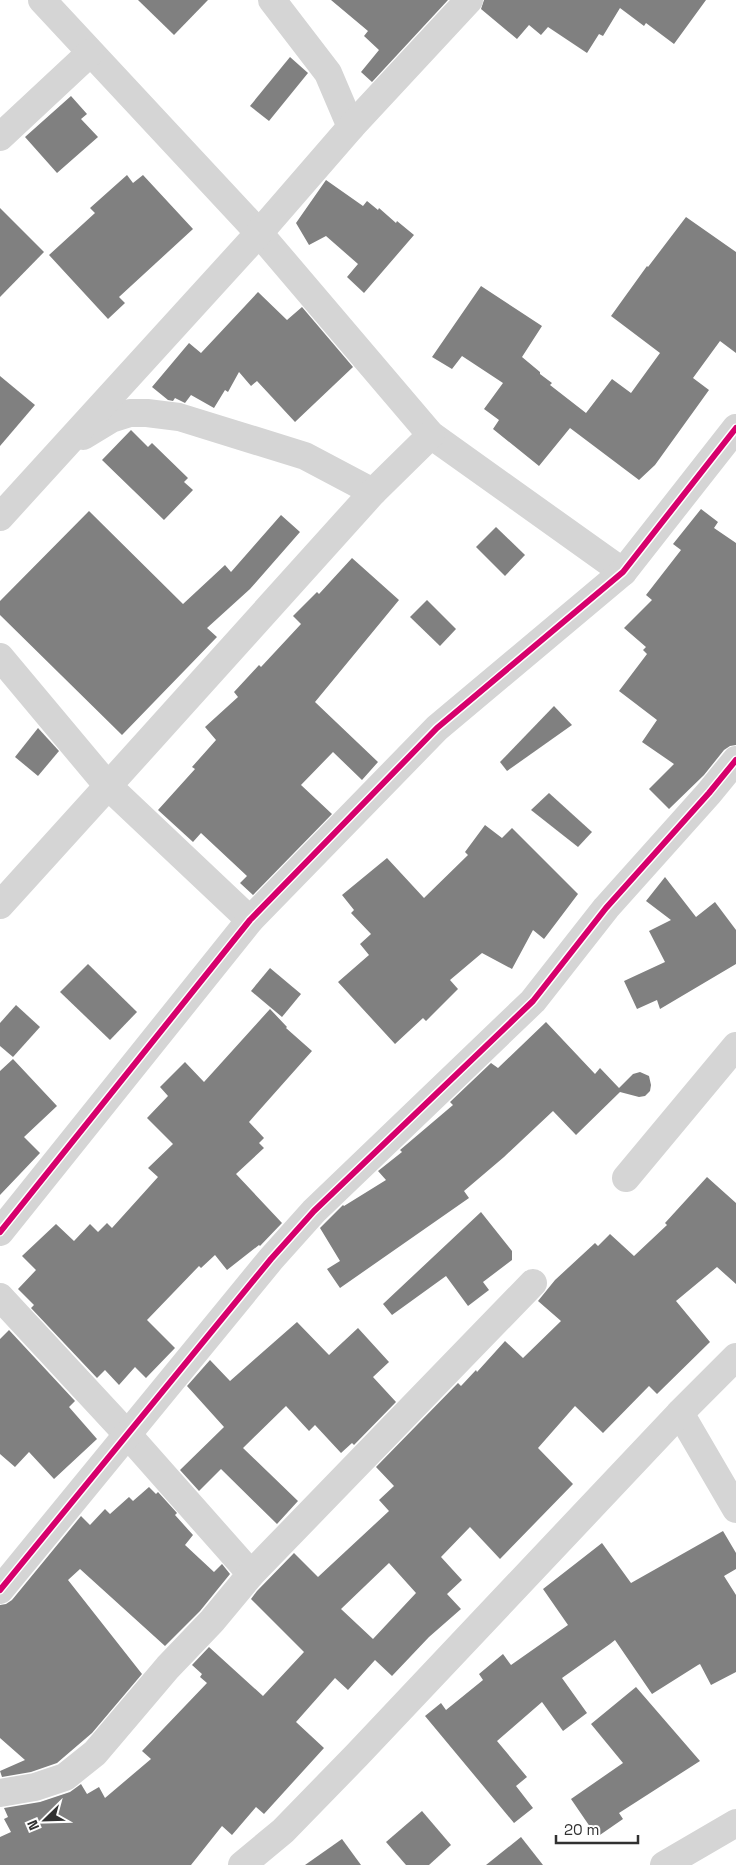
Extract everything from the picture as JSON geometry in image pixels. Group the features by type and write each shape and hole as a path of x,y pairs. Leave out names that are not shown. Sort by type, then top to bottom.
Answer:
{"street":[{"path":"42,0 259,233 431,435 623,572"},
{"path":"272,0 328,73 351,127"},
{"path":"0,516 259,233 351,127 469,0"},
{"path":"0,137 90,53"},
{"path":"57,453 111,419 130,413 147,413 179,417 305,456 373,492"},
{"path":"0,1232 250,920 437,728 623,572 736,428"},
{"path":"0,905 373,492 431,435"},
{"path":"0,656 108,786 250,920"},
{"path":"0,1590 271,1260 314,1211 533,1001 606,908 710,793 736,760"},
{"path":"626,1178 736,1046"},
{"path":"0,1793 35,1787 65,1777 95,1753 251,1574 533,1283"},
{"path":"0,1297 128,1435 251,1574"},
{"path":"242,1865 283,1832 680,1413 736,1357"},
{"path":"680,1413 736,1509"},
{"path":"664,1865 736,1823"}],"building":[{"path":"138,0 208,0 174,35"},
{"path":"331,0 448,0 372,82 361,72 379,50 364,36 368,31"},
{"path":"484,0 706,0 674,44 646,23 644,26 620,8 603,36 599,34 587,53 548,27 541,35 529,25 517,39 481,9"},
{"path":"290,57 308,73 269,121 250,106"},
{"path":"71,96 87,114 81,119 98,137 57,173 25,137"},
{"path":"127,175 133,183 143,175 193,229 119,297 125,303 108,319 49,255 95,213 90,208"},
{"path":"326,180 363,206 367,201 378,210 379,208 414,235 364,293 347,277 358,264 326,236 309,245 296,223"},
{"path":"0,208 44,252 0,297"},
{"path":"686,217 736,252 736,353 720,341 693,378 709,390 655,465 639,480 570,428 539,466 493,429 499,420 484,409 503,383 462,356 452,369 432,357 481,286 542,326 522,357 552,383 550,385 586,413 612,379 631,393 660,353 611,316"},
{"path":"258,292 287,320 302,307 353,367 295,422 257,381 251,386 239,372 228,392 225,390 214,408 191,395 185,403 175,398 173,401 168,400 152,387 189,343 201,353"},
{"path":"0,376 35,405 0,446"},
{"path":"131,430 148,447 152,443 188,478 184,482 193,490 164,520 102,460"},
{"path":"701,509 718,522 714,528 736,543 736,745 724,750 704,775 669,809 649,789 674,764 642,742 657,720 619,691 647,654 643,650 646,647 624,628 652,600 646,595 681,550 673,544"},
{"path":"89,511 183,604 225,565 231,572 281,515 300,532 250,589 207,628 217,637 122,735 0,615 0,601"},
{"path":"496,527 525,555 505,576 476,547"},
{"path":"352,558 399,600 315,702 378,762 362,780 333,752 301,785 332,814 253,895 240,883 247,876 201,833 193,842 158,810 195,769 192,767 216,740 205,727 238,697 234,692 259,665 261,667 301,624 293,616 317,592 319,594"},
{"path":"427,600 456,629 440,646 410,617"},
{"path":"554,706 572,725 507,771 500,762"},
{"path":"38,728 59,751 38,776 15,757"},
{"path":"549,793 592,832 578,847 531,810"},
{"path":"485,825 502,838 512,828 578,894 544,939 533,930 512,969 482,953 450,980 458,989 426,1021 423,1018 395,1044 338,982 369,955 360,944 371,934 351,913 354,910 342,895 387,858 424,898 468,855 465,852"},
{"path":"665,877 696,917 715,902 736,930 736,964 660,1009 657,1000 637,1009 624,981 665,962 649,931 671,920 646,901"},
{"path":"88,964 137,1012 110,1040 60,992"},
{"path":"270,968 301,994 282,1017 251,991"},
{"path":"16,1005 40,1027 13,1057 0,1046 0,1023"},
{"path":"270,1009 286,1028 312,1051 249,1122 264,1138 259,1143 264,1148 236,1174 282,1223 260,1246 227,1270 215,1255 201,1268 199,1266 147,1320 175,1348 146,1378 135,1367 119,1385 105,1370 97,1378 31,1308 34,1305 18,1289 36,1270 22,1256 56,1224 74,1241 90,1224 98,1232 107,1223 112,1228 158,1177 148,1168 173,1144 147,1118 168,1096 160,1087 185,1062 204,1082"},
{"path":"546,1022 595,1074 600,1068 619,1088 633,1074 640,1072 649,1076 650,1091 645,1096 639,1097 620,1092 576,1135 553,1111 464,1191 469,1198 340,1288 327,1269 340,1261 320,1228 343,1205 386,1180 378,1171 402,1152 400,1150 453,1105 450,1102 491,1063 498,1068"},
{"path":"13,1059 57,1106 24,1137 40,1153 0,1195 0,1071"},
{"path":"707,1177 736,1203 736,1284 717,1267 676,1301 710,1342 657,1394 649,1386 603,1433 575,1406 538,1448 573,1484 500,1559 470,1527 441,1557 462,1580 447,1594 461,1609 429,1637 392,1676 375,1660 348,1690 335,1678 296,1722 324,1748 264,1814 256,1807 232,1835 222,1826 191,1865 0,1865 0,1837 11,1832 4,1819 8,1817 4,1808 40,1802 70,1792 81,1784 87,1794 99,1787 105,1798 151,1759 142,1751 207,1683 200,1677 202,1674 192,1665 209,1647 263,1696 304,1652 251,1599 257,1591 294,1553 318,1577 389,1511 379,1500 394,1486 376,1467 458,1383 461,1386 476,1370 477,1372 505,1341 523,1358 561,1321 538,1301 555,1280 595,1243 598,1246 610,1234 634,1256 667,1225 665,1223","holes":["389,1563 416,1593 373,1639 341,1609"]},
{"path":"481,1212 512,1251 512,1260 483,1282 489,1290 468,1306 446,1276 392,1315 383,1304"},
{"path":"297,1322 329,1355 358,1328 389,1362 373,1377 396,1402 354,1445 352,1443 341,1453 315,1425 309,1431 286,1406 243,1448 298,1501 277,1524 221,1469 199,1491 180,1470 224,1427 187,1386 210,1360 230,1381"},
{"path":"9,1330 75,1401 69,1407 97,1439 54,1479 29,1452 15,1467 0,1454 0,1339"},
{"path":"149,1487 156,1494 158,1492 193,1535 185,1545 214,1572 222,1564 230,1574 200,1611 165,1646 80,1569 68,1580 142,1674 92,1733 57,1763 31,1772 2,1777 0,1771 25,1760 0,1738 0,1605 12,1600 81,1516 90,1525 105,1509 110,1514 129,1497 133,1501"},
{"path":"723,1531 736,1553 736,1569 724,1576 736,1595 736,1672 711,1685 700,1664 652,1694 615,1640 562,1678 587,1713 563,1731 542,1702 497,1741 527,1777 516,1786 533,1808 514,1823 425,1716 441,1703 446,1710 483,1680 479,1674 503,1654 511,1665 568,1625 543,1589 602,1543 631,1583"},
{"path":"636,1687 700,1761 619,1813 623,1819 597,1837 571,1799 623,1763 591,1724"},
{"path":"422,1811 451,1845 429,1865 406,1865 386,1842"},
{"path":"521,1837 543,1865 486,1865"},
{"path":"342,1839 361,1865 305,1865"}],"cycle path":[{"path":"0,1232 250,920 437,728 623,572 736,428"},
{"path":"0,1590 271,1259 314,1211 533,1001 606,908 736,760"}]}
